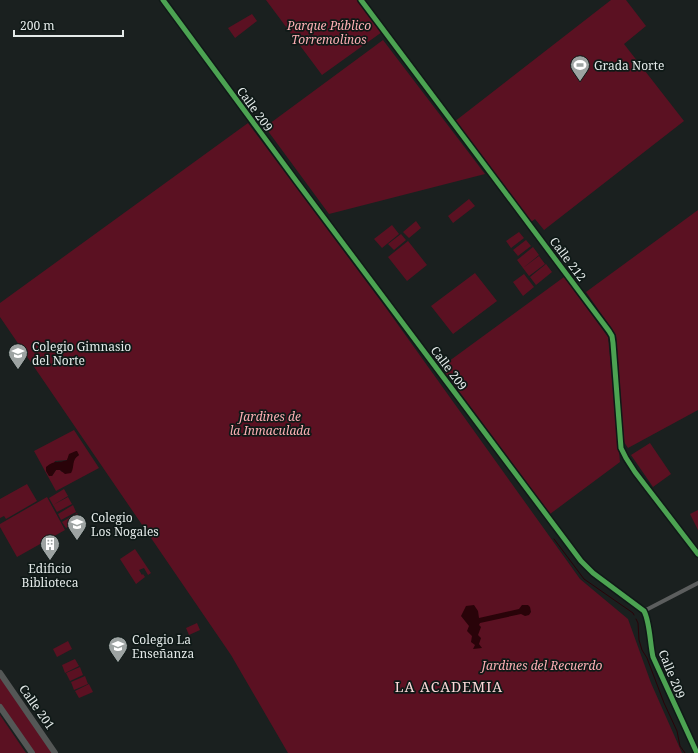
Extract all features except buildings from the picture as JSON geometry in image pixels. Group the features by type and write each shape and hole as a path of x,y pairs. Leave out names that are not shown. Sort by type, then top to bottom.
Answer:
{"main road":[{"name":"Calle 201","path":"0,673 55,753"},
{"path":"0,707 32,753"}],"street":[{"name":"Calle 209","path":"163,0 301,188 581,561 592,573 644,611 647,619 653,657 697,753"},
{"name":"Calle 212","path":"361,0 610,331 613,343 622,451 635,472 698,554"},
{"path":"644,611 698,583"}],"green space":[{"name":"Parque Público Torremolinos","path":"266,0 357,0 382,32 322,75"},
{"name":"Grada Norte","path":"611,0 626,0 646,26 624,44 684,121 544,230 535,219 531,222 454,122"},
{"path":"252,14 257,21 235,38 228,28"},
{"path":"383,40 485,174 329,214 265,127"},
{"name":"Jardines de la Inmaculada","path":"248,123 386,308 580,579 628,619 651,683 682,753 288,753 231,655 0,317 0,303"},
{"path":"469,199 475,206 453,223 448,216"},
{"path":"698,210 698,410 628,448 624,442 616,335 586,292"},
{"path":"416,221 421,228 409,238 403,232"},
{"path":"392,225 399,234 382,248 374,239"},
{"path":"519,232 524,238 511,248 506,241"},
{"path":"401,234 406,240 394,250 388,244"},
{"path":"526,240 531,246 518,256 513,250"},
{"path":"408,241 427,265 407,281 388,257"},
{"path":"533,247 539,255 523,268 517,260"},
{"path":"539,256 545,264 529,276 523,268"},
{"path":"546,264 552,272 536,285 530,277"},
{"path":"475,273 497,301 453,334 431,306"},
{"path":"524,274 534,287 523,296 513,282"},
{"path":"564,277 608,337 620,462 550,514 441,367"},
{"path":"74,430 99,468 56,491 34,451","holes":["70,454 79,455 75,458 72,465 62,472 60,470 56,470 52,476 49,476 55,461 67,460"]},
{"path":"650,443 671,474 653,487 631,455"},
{"path":"27,484 37,501 6,519 4,516 0,518 0,499"},
{"path":"64,489 68,496 53,505 49,498"},
{"path":"47,497 65,530 17,557 0,527 0,524"},
{"path":"68,497 72,504 57,512 53,505"},
{"path":"73,505 76,512 61,520 58,514"},
{"path":"698,510 698,530 690,514"},
{"path":"77,513 81,520 66,528 62,522"},
{"path":"135,549 151,573 148,575 144,568 139,570 145,577 136,584 120,559"},
{"path":"197,623 200,630 189,635 186,628"},
{"path":"68,641 72,649 57,657 53,649"},
{"path":"75,659 79,666 65,673 62,665"},
{"path":"80,667 83,675 70,681 66,673"},
{"path":"85,676 88,684 74,690 71,682"},
{"path":"0,677 52,753 34,753 0,704"},
{"path":"89,684 93,692 79,698 75,691"},
{"path":"0,715 26,753 0,753"}],"shaded area":[{"path":"76,451 79,455 74,461 71,473 65,474 60,470 56,470 52,476 49,476 46,471 46,467 54,462 67,460 69,454"},
{"path":"474,605 478,611 479,618 519,609 522,605 528,605 531,612 529,615 525,616 521,614 480,623 479,625 481,627 478,635 481,638 479,644 482,648 473,649 475,645 471,642 472,636 467,631 469,626 461,616 466,606"}],"waterway":[{"path":"554,539 584,579 634,615"},
{"path":"636,619 638,623 639,640 642,650 647,658 664,703 677,731 680,746 685,753"}],"cycle path":[{"path":"163,0 297,182 581,561 593,573 644,611 649,627 653,657 697,753"},
{"path":"361,0 609,331 612,336 613,343 621,448 635,472 698,554"}],"place":[{"name":"Grada Norte","path":"580,82"},
{"name":"Colegio Gimnasio del Norte","path":"18,370"},
{"name":"Colegio Los Nogales","path":"77,541"},
{"name":"Edificio Biblioteca","path":"50,561"},
{"name":"Colegio La Enseñanza","path":"118,663"}],"district":[{"name":"LA ACADEMIA","path":"449,686"}],"park label":[{"name":"Jardines del Recuerdo","path":"542,665"}]}
